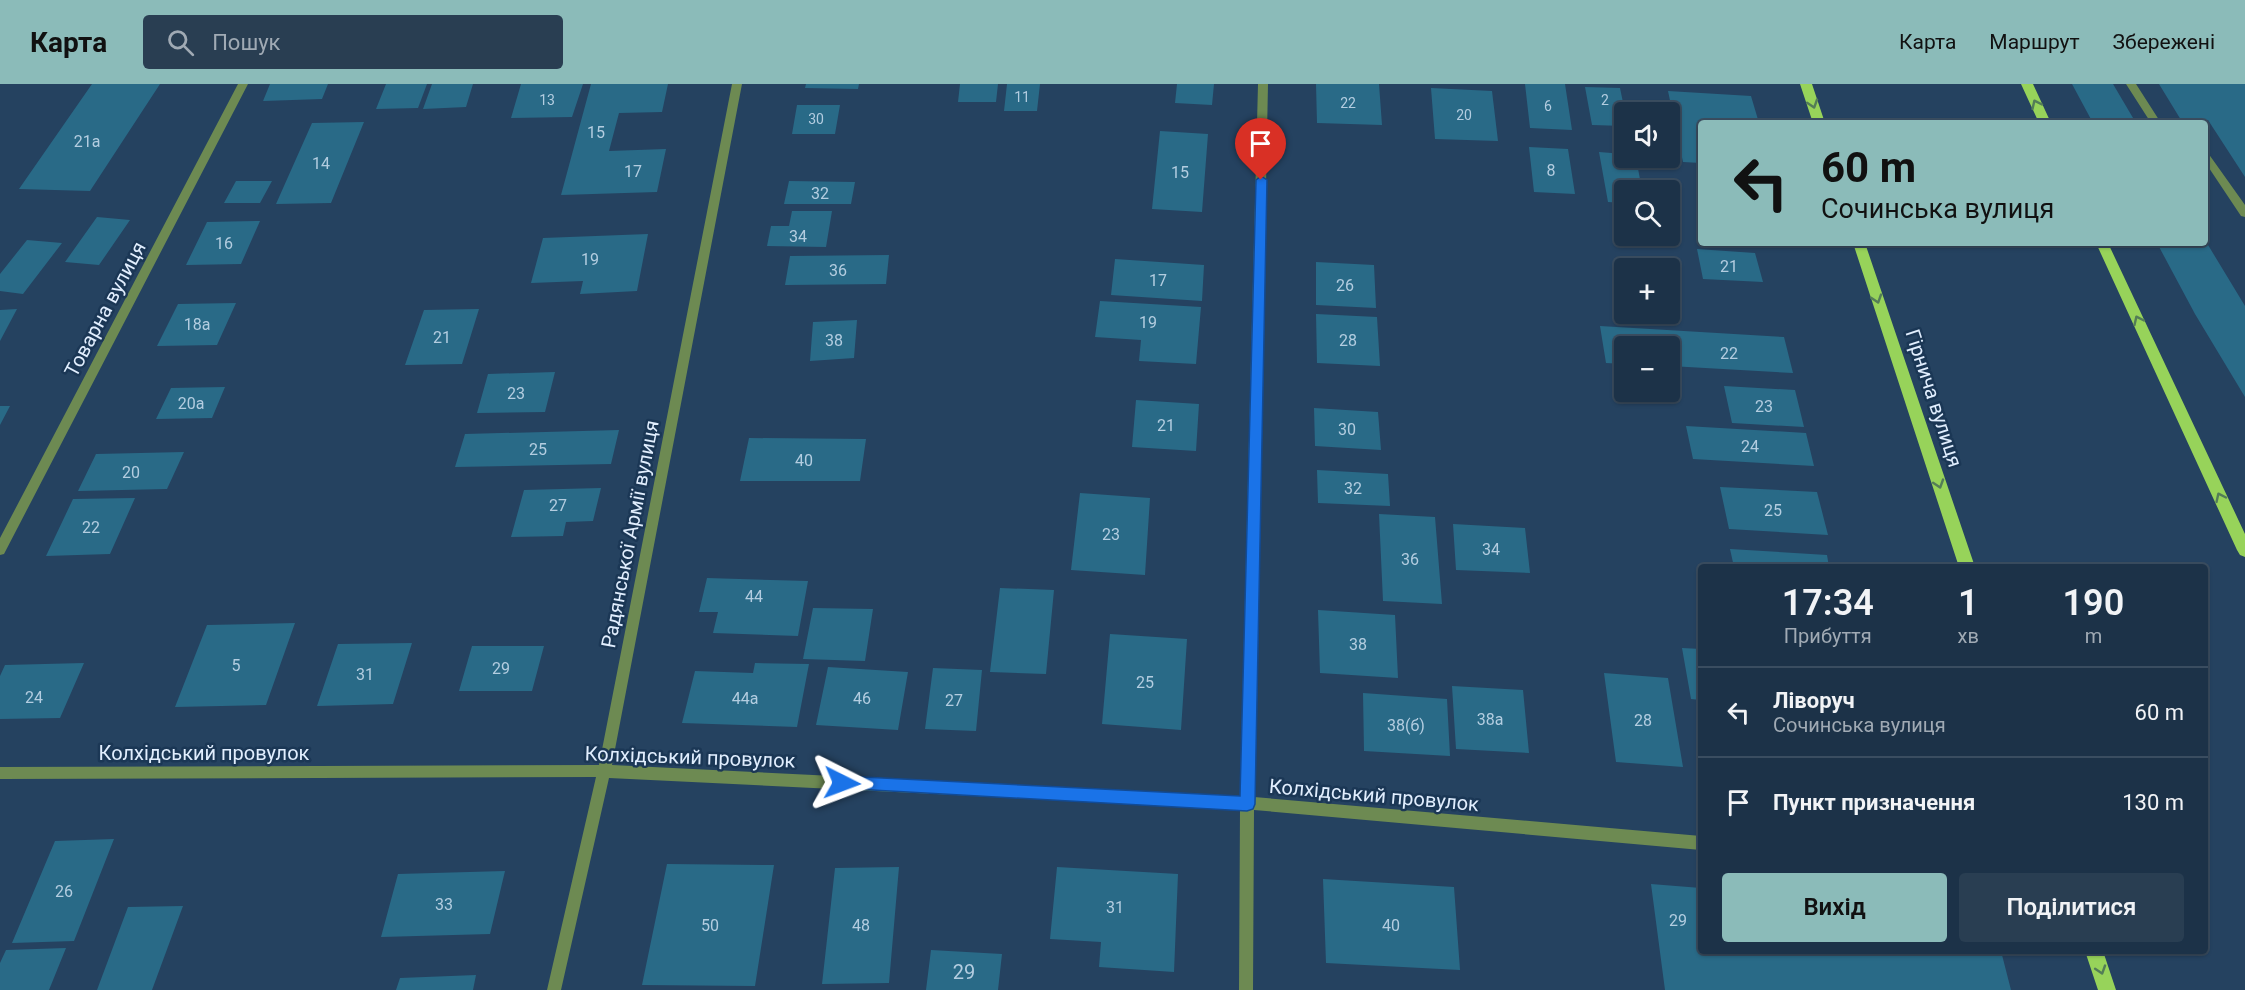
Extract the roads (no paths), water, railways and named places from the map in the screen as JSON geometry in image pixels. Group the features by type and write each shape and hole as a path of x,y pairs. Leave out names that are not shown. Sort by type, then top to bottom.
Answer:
{"main road":[{"path":"1806,84 1818,120"},
{"path":"2027,84 2044,120"},
{"name":"Гірнича вулиця","path":"1860,246 1966,564"},
{"path":"2103,246 2245,550"},
{"path":"2095,954 2107,990"}],"street":[{"name":"Товарна вулиця","path":"0,550 243,84"},
{"name":"Радянської Армії вулиця","path":"554,990 603,771 736,84"},
{"path":"1246,990 1247,804 1263,84"},
{"path":"2130,84 2154,120"},
{"path":"2208,159 2245,213"},
{"name":"Колхідський провулок","path":"0,773 603,771 1247,804 1698,843"}]}
